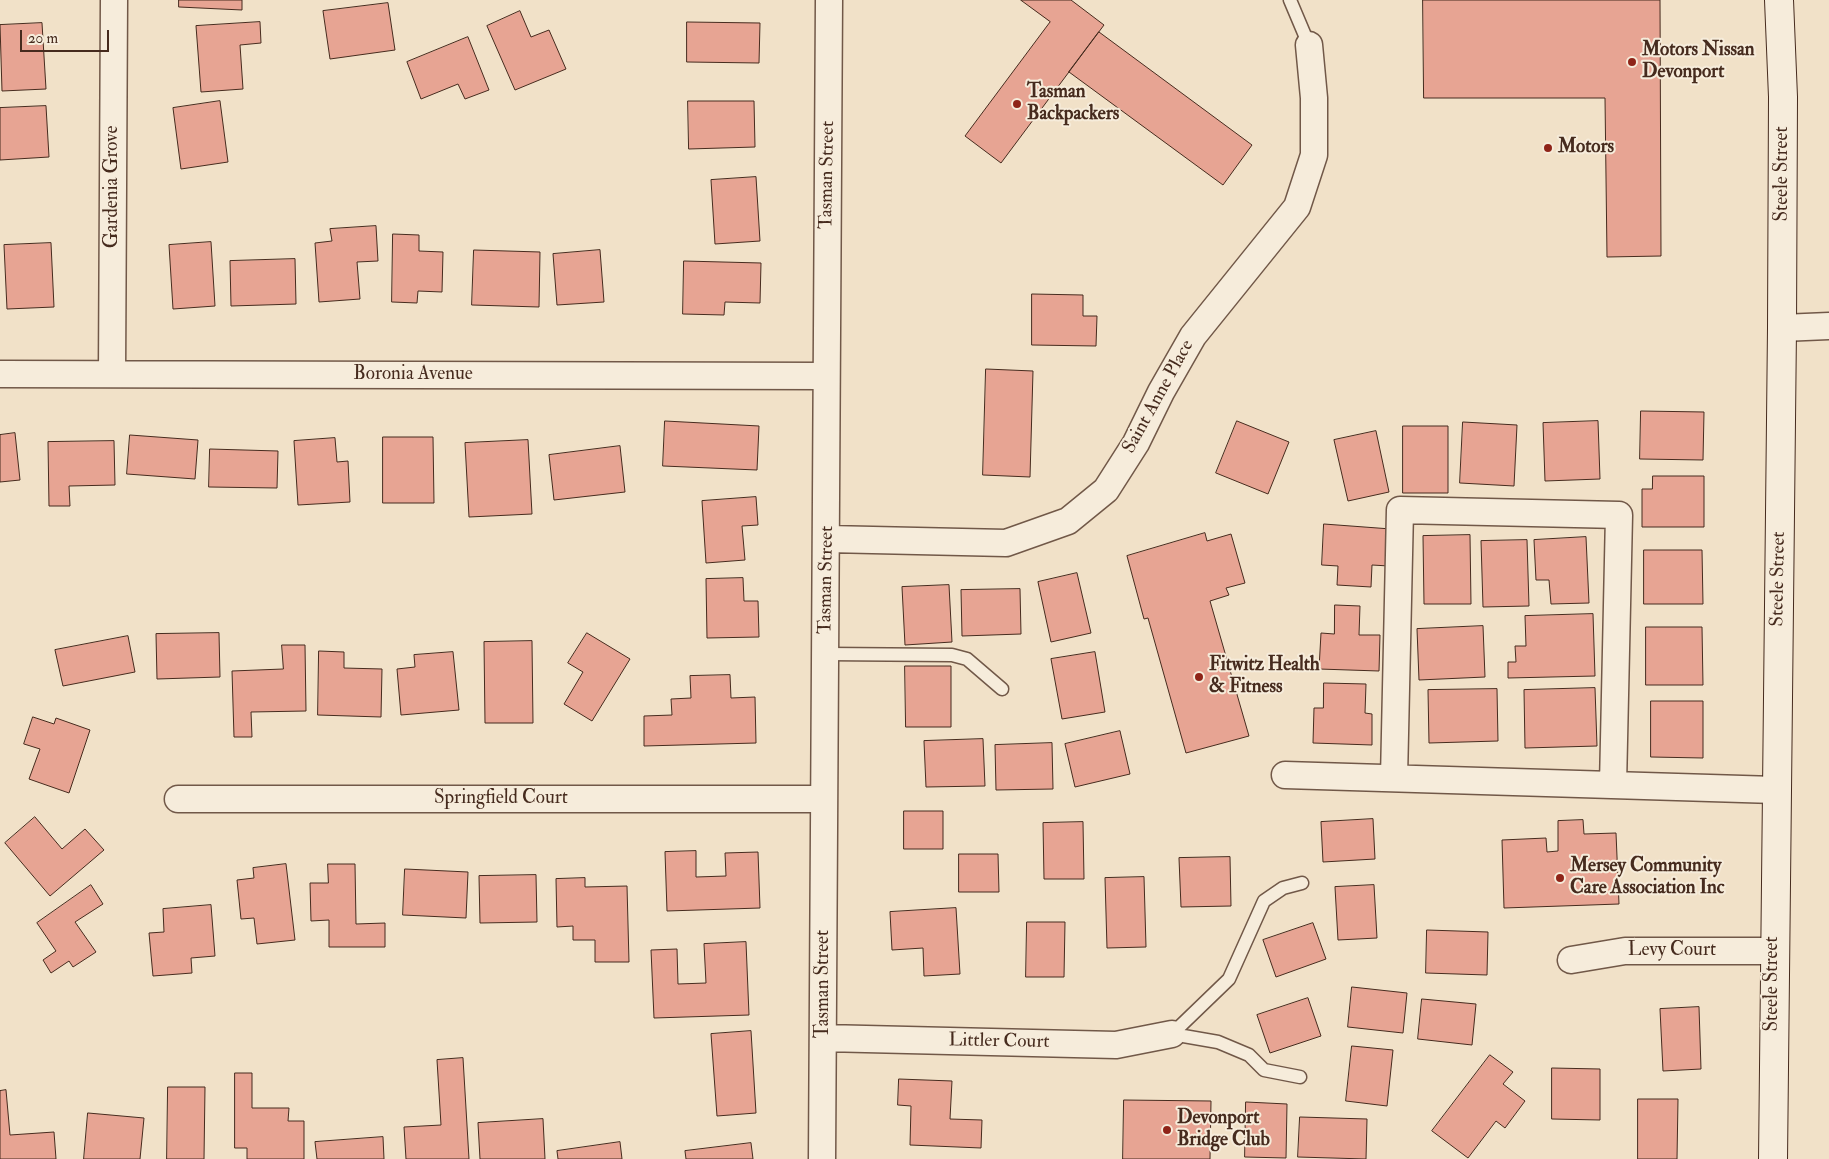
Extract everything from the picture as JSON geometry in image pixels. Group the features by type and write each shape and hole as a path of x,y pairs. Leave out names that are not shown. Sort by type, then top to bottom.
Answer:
{"main road":[{"name":"Steele Street","path":"1773,1159 1773,951 1782,328 1783,98 1779,0"}],"street":[{"name":"Gardenia Grove","path":"112,374 114,0"},
{"name":"Tasman Street","path":"822,1159 828,539 826,376 829,0"},
{"name":"Saint Anne Place","path":"828,539 1006,543 1068,521 1106,490 1136,443 1192,336 1297,207 1314,155 1314,98 1309,45"},
{"path":"1782,328 1829,326"},
{"name":"Boronia Avenue","path":"0,374 826,376"},
{"path":"1394,778 1400,510 1619,515 1614,785"},
{"path":"1285,774 1775,790"},
{"name":"Springfield Court","path":"178,799 824,799"},
{"name":"Levy Court","path":"1571,960 1625,951 1773,951"},
{"name":"Littler Court","path":"824,1038 1116,1044 1172,1034"}],"lane":[{"path":"1290,0 1309,45"},
{"path":"826,654 952,655 967,659 1002,689"},
{"path":"1172,1034 1229,979 1264,901 1283,888 1302,883"},
{"path":"1172,1034 1218,1042 1249,1056 1264,1070 1300,1077"}],"building":[{"path":"179,0 242,0 242,10 179,7"},
{"name":"Tasman Backpackers","path":"1021,0 1071,0 1104,25 1001,163 965,136 1050,22"},
{"path":"1423,0 1660,0 1661,256 1607,257 1605,98 1424,98"},
{"path":"388,3 395,50 330,59 323,11"},
{"path":"520,11 531,37 549,30 566,69 515,90 487,26"},
{"path":"260,22 261,43 240,45 243,89 201,92 196,26"},
{"path":"687,22 760,23 759,63 687,62"},
{"path":"42,23 46,89 2,91 0,25"},
{"path":"1099,32 1252,145 1223,185 1069,72"},
{"path":"468,37 489,90 465,99 458,84 421,99 407,62"},
{"path":"220,101 228,162 181,169 173,108"},
{"path":"688,101 754,101 755,147 689,149"},
{"path":"46,106 49,157 0,160 0,108"},
{"path":"756,177 760,241 715,244 711,180"},
{"path":"376,226 378,261 357,262 360,299 319,302 315,243 332,241 330,229"},
{"path":"393,234 419,235 419,251 443,252 442,292 418,291 417,303 392,302"},
{"path":"211,242 215,306 173,309 169,245"},
{"path":"51,243 54,307 7,309 4,245"},
{"path":"474,250 540,252 539,307 472,305"},
{"path":"600,250 604,302 557,305 553,254"},
{"path":"295,259 296,304 231,306 230,261"},
{"path":"684,261 761,263 760,303 725,302 724,315 683,314"},
{"path":"1032,294 1083,295 1083,316 1097,316 1096,346 1032,345"},
{"path":"986,369 1033,371 1030,477 983,475"},
{"path":"1641,411 1704,412 1703,460 1640,459"},
{"path":"665,421 759,426 757,470 663,466"},
{"path":"1237,421 1289,442 1268,494 1216,473"},
{"path":"1598,421 1600,479 1545,481 1543,423"},
{"path":"1463,422 1517,425 1514,486 1460,483"},
{"path":"1403,426 1448,426 1448,493 1403,493"},
{"path":"1376,431 1389,492 1348,501 1334,440"},
{"path":"15,433 20,480 0,482 0,435"},
{"path":"130,435 198,440 195,479 127,474"},
{"path":"383,437 433,437 434,503 383,503"},
{"path":"335,438 337,462 348,461 350,502 298,505 294,441"},
{"path":"528,440 532,514 469,517 465,443"},
{"path":"114,441 115,485 69,486 70,506 49,506 48,442"},
{"path":"620,446 625,492 554,500 549,455"},
{"path":"210,449 278,451 277,488 209,487"},
{"path":"1653,476 1704,476 1704,527 1642,527 1642,489 1652,489"},
{"path":"756,497 758,525 742,526 745,560 706,563 702,501"},
{"path":"1324,524 1391,529 1389,566 1372,565 1371,587 1337,585 1338,566 1322,565"},
{"name":"Fitwitz Health & Fitness","path":"1205,533 1207,541 1231,534 1245,583 1226,588 1229,595 1210,601 1249,736 1186,753 1148,618 1144,619 1127,556"},
{"path":"1470,535 1471,604 1424,604 1423,536"},
{"path":"1586,537 1589,603 1551,604 1549,580 1536,580 1534,540"},
{"path":"1527,540 1529,606 1483,607 1481,541"},
{"path":"1644,550 1702,550 1703,604 1644,604"},
{"path":"1077,573 1091,633 1051,642 1038,582"},
{"path":"743,578 744,601 758,601 759,637 707,638 706,579"},
{"path":"949,585 952,642 905,645 902,587"},
{"path":"1020,589 1021,634 962,636 961,590"},
{"path":"1335,605 1360,606 1359,635 1380,635 1379,671 1319,669 1321,633 1334,634"},
{"path":"1593,614 1595,676 1508,678 1508,662 1516,662 1515,646 1526,646 1525,616"},
{"path":"1483,626 1485,677 1419,680 1417,629"},
{"path":"1646,627 1702,627 1703,685 1646,685"},
{"path":"219,633 220,677 157,679 156,634"},
{"path":"587,633 630,659 592,721 564,704 583,672 568,663"},
{"path":"128,636 135,672 63,686 55,650"},
{"path":"532,641 533,723 485,723 484,642"},
{"path":"282,645 305,645 306,711 251,712 252,737 234,737 232,671 283,669"},
{"path":"319,651 344,652 344,668 382,669 381,717 318,715"},
{"path":"453,652 459,710 401,715 397,669 415,667 414,655"},
{"path":"1095,652 1105,712 1062,719 1051,659"},
{"path":"905,666 951,666 951,727 906,727"},
{"path":"730,675 731,698 755,697 756,743 644,746 644,716 672,715 671,699 691,698 690,676"},
{"path":"1324,683 1366,684 1365,713 1372,714 1372,745 1313,743 1314,708 1323,708"},
{"path":"1595,688 1597,746 1525,748 1524,690"},
{"path":"1497,689 1498,741 1429,743 1428,690"},
{"path":"1651,701 1703,701 1703,758 1651,757"},
{"path":"33,717 54,724 56,718 90,730 69,793 29,779 40,749 24,744"},
{"path":"1120,731 1130,774 1075,787 1065,744"},
{"path":"983,739 985,786 926,787 924,741"},
{"path":"1052,743 1053,789 996,790 995,745"},
{"path":"904,811 943,811 943,849 904,849"},
{"path":"35,817 62,849 85,829 104,850 50,896 5,843"},
{"path":"1373,819 1375,859 1323,862 1321,822"},
{"name":"Mersey Community Care Association Inc","path":"1583,820 1584,834 1616,833 1619,904 1504,908 1502,840 1546,838 1547,852 1558,851 1558,821"},
{"path":"1083,822 1084,879 1044,879 1043,823"},
{"path":"696,851 696,877 726,876 725,853 758,852 760,908 667,911 665,852"},
{"path":"959,854 998,854 999,892 959,892"},
{"path":"1230,857 1231,906 1181,907 1179,858"},
{"path":"286,864 295,940 257,944 254,918 241,919 237,880 254,878 253,868"},
{"path":"328,864 355,864 356,924 385,923 385,947 329,947 329,920 311,921 310,883 328,883"},
{"path":"405,869 468,872 466,918 403,915"},
{"path":"536,875 537,922 480,923 479,876"},
{"path":"1144,877 1146,947 1107,948 1105,878"},
{"path":"585,878 585,887 627,886 629,962 595,962 595,940 573,940 573,926 557,927 556,879"},
{"path":"91,885 103,904 75,922 96,952 73,967 69,961 51,973 43,960 56,951 37,923"},
{"path":"1374,885 1377,938 1338,940 1335,887"},
{"path":"211,905 215,956 191,958 192,973 153,976 149,933 164,932 163,909"},
{"path":"956,908 960,974 924,976 923,948 892,950 890,912"},
{"path":"1027,922 1065,922 1064,977 1026,977"},
{"path":"1313,923 1326,959 1276,977 1263,940"},
{"path":"1427,930 1488,932 1487,975 1426,973"},
{"path":"746,942 749,1015 654,1018 651,950 677,949 678,984 706,983 704,944"},
{"path":"1352,987 1407,993 1403,1033 1348,1027"},
{"path":"1308,998 1321,1036 1270,1053 1257,1015"},
{"path":"1422,999 1476,1004 1472,1045 1418,1039"},
{"path":"1699,1007 1701,1069 1663,1071 1660,1009"},
{"path":"751,1031 756,1113 717,1116 711,1034"},
{"path":"1352,1046 1393,1050 1387,1106 1346,1101"},
{"path":"1490,1055 1513,1072 1503,1084 1525,1101 1505,1128 1496,1121 1468,1158 1432,1131"},
{"path":"463,1058 469,1159 406,1159 404,1127 441,1125 437,1060"},
{"path":"1552,1068 1600,1069 1600,1120 1552,1119"},
{"path":"235,1073 252,1073 252,1108 289,1108 288,1121 304,1121 304,1159 247,1159 247,1148 235,1148"},
{"path":"899,1079 952,1081 950,1119 982,1120 981,1148 910,1145 911,1106 898,1105"},
{"path":"168,1087 205,1087 204,1159 167,1159"},
{"path":"6,1090 10,1135 54,1132 56,1159 0,1159 0,1091"},
{"path":"1638,1099 1678,1099 1677,1159 1638,1159"},
{"name":"Devonport Bridge Club","path":"1124,1100 1211,1101 1210,1159 1123,1159"},
{"path":"1246,1102 1287,1104 1286,1158 1245,1157"},
{"path":"88,1113 144,1118 140,1159 84,1159"},
{"path":"1300,1117 1367,1119 1366,1159 1298,1157"},
{"path":"543,1119 545,1159 480,1159 478,1123"},
{"path":"383,1137 384,1159 317,1159 315,1142"},
{"path":"620,1142 622,1159 558,1159 557,1151"},
{"path":"751,1143 753,1159 686,1159 685,1151"}],"place":[{"name":"Motors Nissan Devonport","path":"1632,62"},
{"name":"Tasman Backpackers","path":"1017,104"},
{"name":"Motors","path":"1548,148"},
{"name":"Fitwitz Health & Fitness","path":"1199,677"},
{"name":"Mersey Community Care Association Inc","path":"1560,878"},
{"name":"Devonport Bridge Club","path":"1167,1130"}]}
